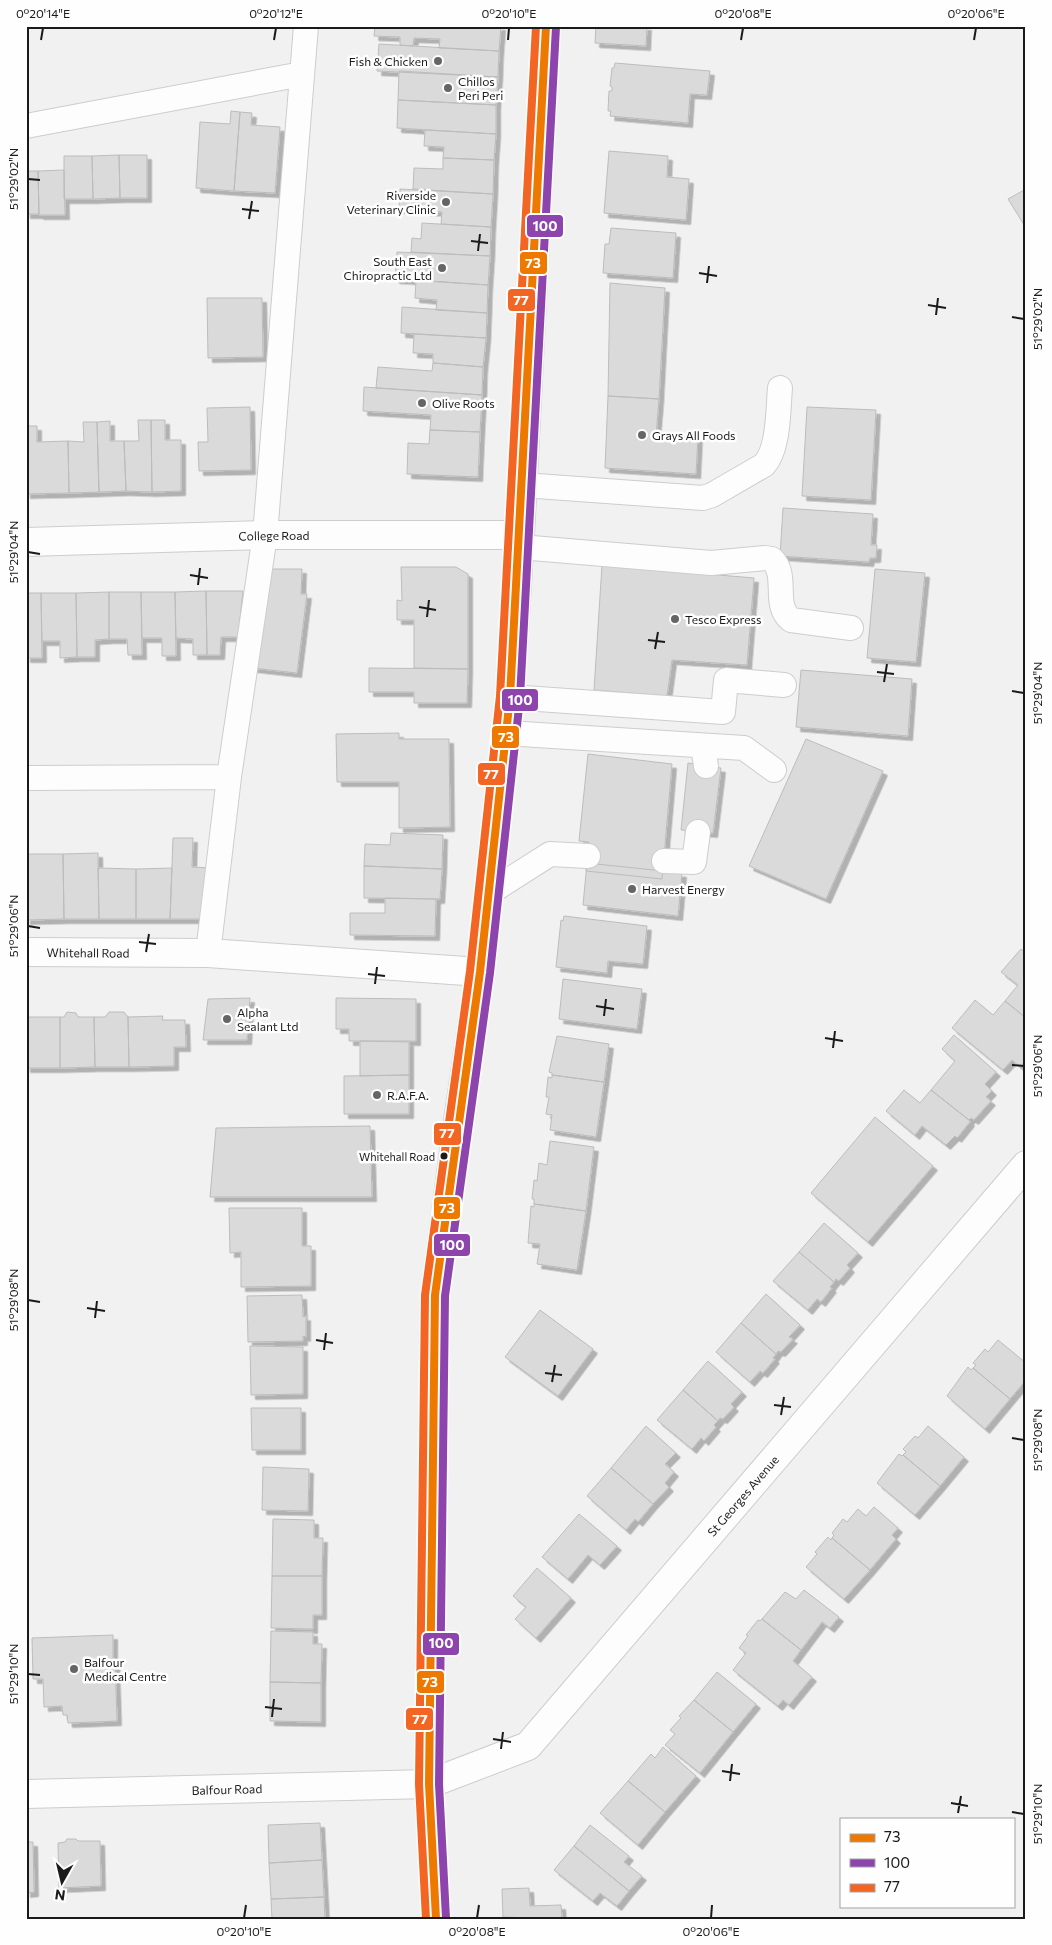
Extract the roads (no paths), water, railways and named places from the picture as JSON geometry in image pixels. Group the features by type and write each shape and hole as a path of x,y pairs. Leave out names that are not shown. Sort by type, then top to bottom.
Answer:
{"main road":[{"path":"436,1919 429,1784 435,1295 480,972 510,697 520,541 546,26"}],"street":[{"name":"College Road","path":"26,542 265,535 520,541"},
{"name":"Whitehall Road","path":"26,952 208,953 480,972"},
{"name":"St Georges Avenue","path":"429,1784 528,1746 1026,1165"},
{"name":"Balfour Road","path":"26,1794 429,1784"}],"lane":[{"path":"208,953 230,777 265,535 306,26"},
{"path":"26,126 302,74"},
{"path":"523,484 703,498 712,495 764,465 771,458 780,388"},
{"path":"520,541 712,563 772,559 780,572 782,610 786,616 791,620 852,628"},
{"path":"510,697 723,712 726,680 784,685"},
{"path":"506,733 598,747 705,756 744,748 774,770"},
{"path":"26,778 230,777"},
{"path":"664,861 694,862 698,832"},
{"path":"489,893 550,854 588,856"}],"place":[{"name":"Fish & Chicken","path":"438,61"},
{"name":"Chillos Peri Peri","path":"448,88"},
{"name":"Riverside Veterinary Clinic","path":"446,202"},
{"name":"South East Chiropractic Ltd","path":"442,268"},
{"name":"Olive Roots","path":"422,403"},
{"name":"Grays All Foods","path":"642,435"},
{"name":"Tesco Express","path":"675,619"},
{"name":"Harvest Energy","path":"632,889"},
{"name":"Alpha Sealant Ltd","path":"227,1019"},
{"name":"R.A.F.A.","path":"377,1095"},
{"name":"Whitehall Road","path":"444,1156"},
{"name":"Balfour Medical Centre","path":"74,1669"}]}
